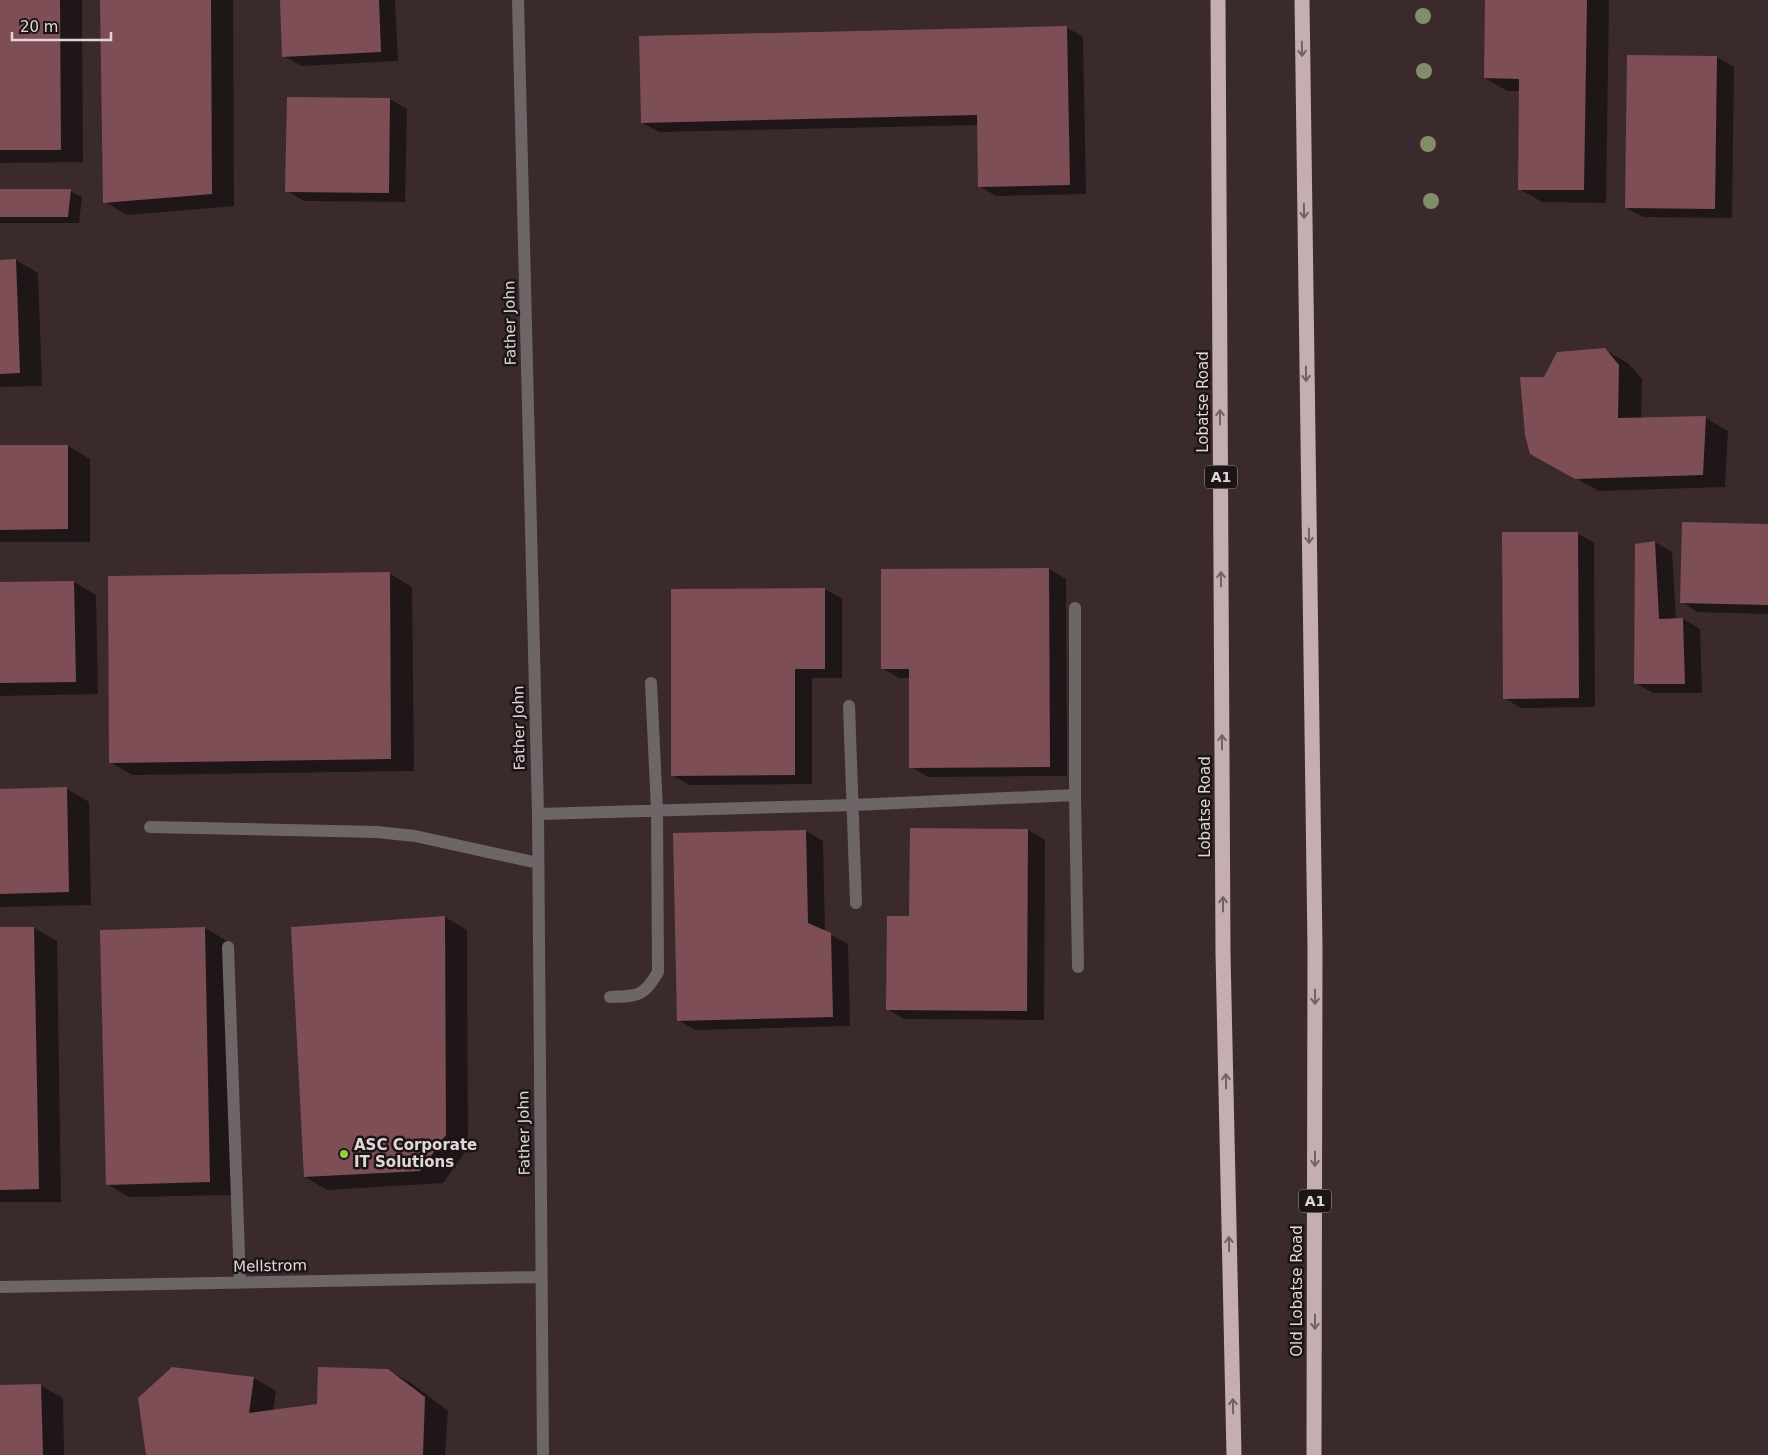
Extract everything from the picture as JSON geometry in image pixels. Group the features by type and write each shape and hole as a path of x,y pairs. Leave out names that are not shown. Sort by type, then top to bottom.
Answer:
{"highway":[{"name":"Lobatse Road","path":"1218,0 1223,953 1234,1455"},
{"name":"Old Lobatse Road","path":"1302,0 1315,948 1314,1455"}],"street":[{"name":"Father John","path":"518,0 538,814 543,1455"},
{"path":"1075,608 1074,795 1078,967"},
{"path":"610,997 636,996 649,989 658,972 657,810 651,683"},
{"path":"850,706 856,902"},
{"path":"538,814 854,805 1074,795"},
{"path":"150,827 377,832 415,836 538,863"},
{"path":"228,947 240,1283"},
{"name":"Mellstrom","path":"0,1287 541,1277"}],"building":[{"path":"0,0 60,0 61,150 0,150"},
{"path":"100,0 211,0 212,194 103,203"},
{"path":"280,0 379,0 381,52 282,57"},
{"path":"1485,0 1587,0 1584,190 1518,190 1519,79 1484,78"},
{"path":"1067,26 1070,185 978,187 977,115 641,123 639,36"},
{"path":"1627,55 1717,56 1715,209 1625,208"},
{"path":"287,97 390,98 389,193 285,192"},
{"path":"0,189 71,189 68,217 0,217"},
{"path":"16,259 20,373 0,374 0,260"},
{"path":"1605,348 1619,365 1618,418 1706,416 1703,475 1575,479 1530,454 1525,435 1520,377 1544,377 1557,352"},
{"path":"0,445 68,445 68,529 0,530"},
{"path":"1682,522 1768,524 1768,605 1680,603"},
{"path":"1502,532 1578,532 1579,698 1503,699"},
{"path":"1655,541 1659,619 1683,618 1685,684 1634,684 1635,544"},
{"path":"1049,568 1050,767 909,768 909,669 881,669 881,569"},
{"path":"390,572 391,759 109,763 108,576"},
{"path":"74,581 76,682 0,683 0,582"},
{"path":"825,588 825,669 795,669 795,775 671,776 671,589"},
{"path":"67,787 69,892 0,894 0,789"},
{"path":"910,828 1028,829 1027,1011 886,1010 887,916 909,916"},
{"path":"806,830 808,923 831,933 833,1017 677,1021 673,833"},
{"path":"445,916 446,1135 420,1171 304,1177 291,927"},
{"path":"0,927 34,927 39,1189 0,1190"},
{"path":"205,927 210,1182 106,1185 100,930"},
{"path":"172,1367 254,1377 249,1413 317,1404 318,1367 388,1369 425,1397 423,1455 146,1455 138,1398"},
{"path":"41,1384 43,1455 0,1455 0,1385"}],"place":[{"name":"ASC Corporate IT Solutions","path":"344,1154"}]}
